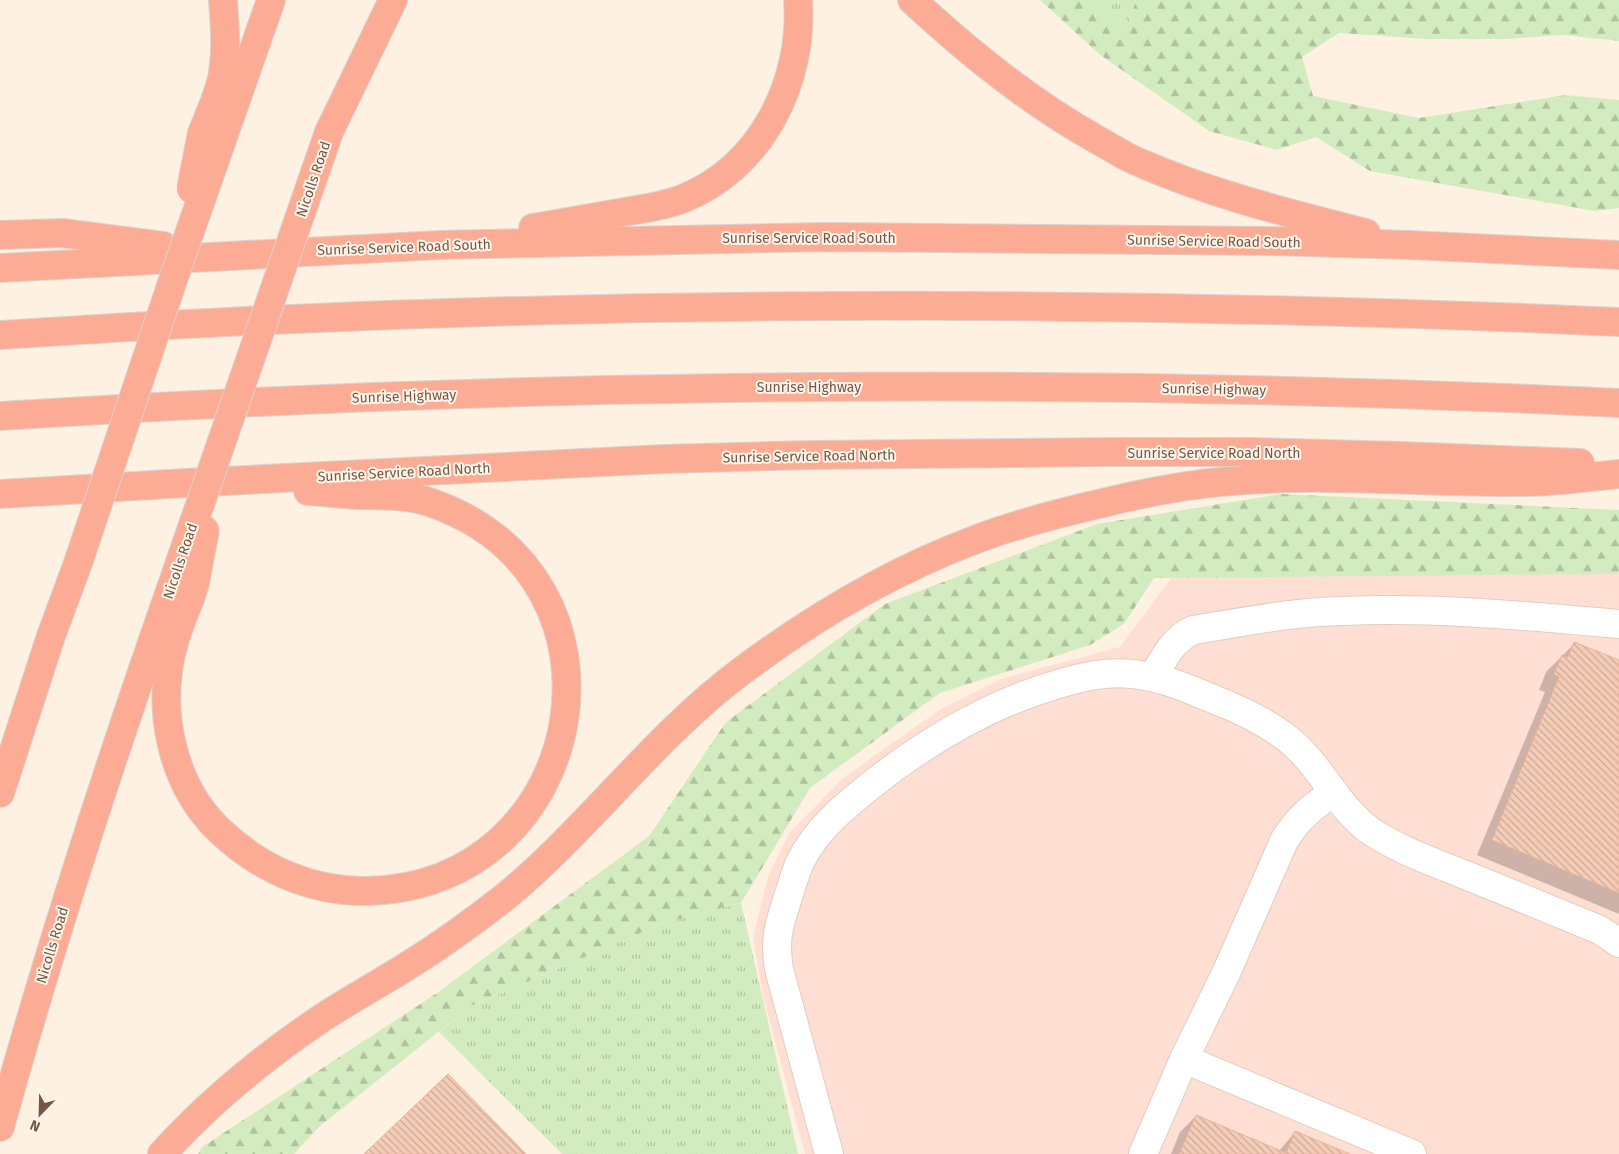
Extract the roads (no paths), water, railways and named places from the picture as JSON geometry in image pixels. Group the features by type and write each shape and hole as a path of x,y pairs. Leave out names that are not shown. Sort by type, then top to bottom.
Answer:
{"highway":[{"path":"0,793 51,636 78,563 174,277 212,137 225,51 223,0"},
{"path":"212,137 271,0"},
{"name":"Nicolls Road","path":"0,1127 31,1015 74,873 180,593 195,583 220,448 374,0"},
{"path":"329,132 394,0"},
{"path":"440,244 655,207 682,199 708,186 756,144 773,117 787,88 795,59 799,28 798,0"},
{"path":"912,0 954,38 1034,101 1134,160 1181,180 1236,198 1409,245"},
{"path":"0,235 62,233 229,255"},
{"name":"Sunrise Service Road South","path":"0,268 440,244 828,237 1142,239 1409,245 1619,255"},
{"path":"0,335 322,318 707,307 1096,306 1278,309 1619,322"},
{"name":"Sunrise Highway","path":"0,416 330,398 730,387 1131,387 1316,391 1619,403"},
{"name":"Sunrise Service Road North","path":"0,494 664,459 974,453 1253,452 1619,465"},
{"path":"162,1154 206,1109 286,1042 413,962 503,898 553,855 692,712 739,673 786,639 836,608 887,580 976,539 1029,522 1113,500 1190,486 1234,481 1346,478 1530,482 1619,474"},
{"path":"180,593 174,644 168,672 167,705 169,734 180,770 195,800 216,826 244,852 277,871 311,884 349,891 383,891 416,885 449,874 501,840 523,816 540,791 554,762 563,732 567,699 567,671 563,642 553,613 539,584 521,562 500,542 476,523 452,511 426,501 404,496 358,495 186,483"},
{"path":"0,729 51,636"}],"lane":[{"path":"1153,677 1172,645 1182,635 1193,630 1289,616 1342,610 1435,611 1529,616 1619,624"},
{"path":"829,1154 779,969 777,954 778,925 800,863 822,829 850,802 928,744 967,721 1026,693 1078,678 1109,673 1153,677 1176,683 1243,711 1288,739 1301,751 1356,821 1375,834 1433,862 1600,930 1619,943"},
{"path":"1143,1154 1184,1059 1227,970 1284,841 1303,815 1334,792"},
{"path":"1184,1059 1412,1154"}]}
